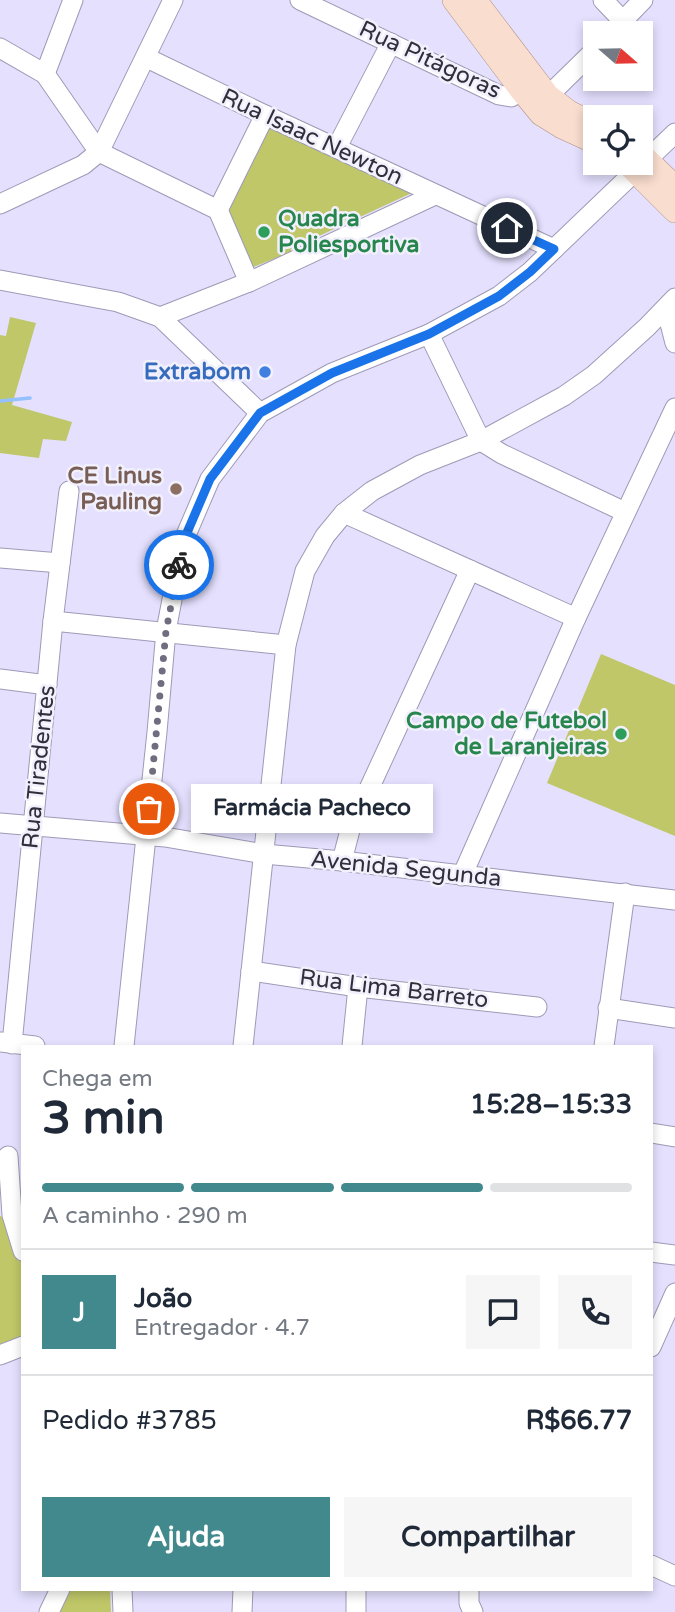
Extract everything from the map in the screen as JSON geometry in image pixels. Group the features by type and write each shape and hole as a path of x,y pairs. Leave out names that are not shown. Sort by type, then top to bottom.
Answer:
{"main road":[{"path":"454,0 541,114 583,136"},
{"path":"474,0 548,96 583,119"},
{"path":"653,172 675,187"},
{"path":"648,175 675,211"}],"street":[{"path":"45,74 73,0"},
{"path":"0,204 83,165 99,152 173,0"},
{"name":"Rua Pitágoras","path":"300,0 499,95 510,97 522,91"},
{"path":"603,0 614,21"},
{"path":"623,21 643,0"},
{"path":"337,148 391,43"},
{"path":"0,48 45,74 99,152 218,210 250,282"},
{"name":"Rua Isaac Newton","path":"147,58 554,249"},
{"path":"548,96 583,62"},
{"path":"218,210 265,115"},
{"path":"653,150 675,133"},
{"path":"124,1045 166,631 183,542 210,479 260,413 332,373 429,334 499,296 530,272 625,175"},
{"path":"160,317 250,282 435,195"},
{"path":"0,280 118,302 160,317 260,413"},
{"path":"647,327 656,336 675,343 671,303"},
{"path":"243,1045 286,645 305,571 325,536 344,513 372,491 420,465 481,440 564,396 594,374 671,303"},
{"path":"429,334 481,440 502,454 625,512"},
{"path":"462,876 576,618 675,408"},
{"name":"Rua Tiradentes","path":"6,1043 33,826 69,491"},
{"path":"344,513 576,618"},
{"path":"0,558 60,564"},
{"path":"342,861 350,830 470,570"},
{"path":"53,621 286,645"},
{"path":"0,679 47,685"},
{"name":"Avenida Segunda","path":"0,823 146,835 264,854 672,898"},
{"path":"604,1045 625,893"},
{"name":"Rua Lima Barreto","path":"251,971 358,987 537,1007"},
{"path":"352,1045 358,987"},
{"path":"608,1008 675,1018"},
{"path":"6,1043 26,1045"},
{"path":"653,1133 675,1137"},
{"path":"10,1156 6,1213 21,1247"},
{"path":"653,1252 675,1255"},
{"path":"653,1342 675,1293"},
{"path":"0,1355 21,1347"},
{"path":"653,1566 675,1576"},
{"path":"49,1612 59,1591"},
{"path":"122,1591 123,1612"},
{"path":"242,1612 243,1591"},
{"path":"356,1591 356,1612"},
{"path":"469,1591 472,1612"}],"green space":[{"path":"265,123 416,191 291,249 291,252 251,268 223,207"},
{"path":"10,317 36,323 12,405 72,422 66,441 43,439 39,458 0,453 0,335 6,336"},
{"name":"Campo de Futebol de Laranjeiras","path":"601,654 675,685 675,836 547,783"},
{"path":"0,1216 9,1219 21,1258 21,1343 0,1349"},
{"path":"63,1591 110,1591 111,1612 53,1612"}],"waterway":[{"path":"0,401 30,398"}],"way so far":[{"path":"149,809 166,631 179,565"}],"place":[{"name":"Quadra Poliesportiva","path":"264,232"},
{"name":"Extrabom","path":"265,372"},
{"name":"CE Linus Pauling","path":"176,489"},
{"name":"Campo de Futebol de Laranjeiras","path":"621,734"},
{"name":"Farmácia Pacheco","path":"149,809"}],"route":[{"path":"179,565 183,542 210,479 260,413 332,373 429,334 499,296 554,249 507,228"}]}
